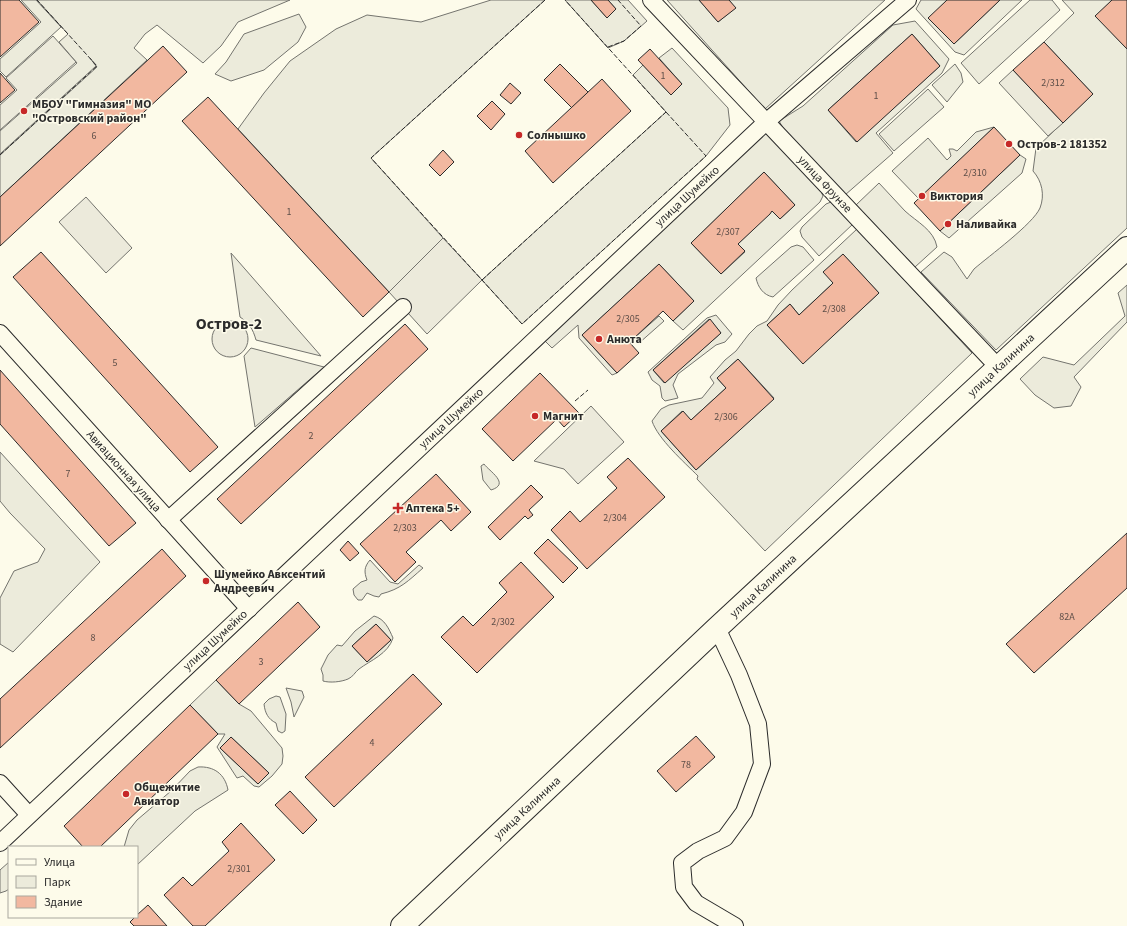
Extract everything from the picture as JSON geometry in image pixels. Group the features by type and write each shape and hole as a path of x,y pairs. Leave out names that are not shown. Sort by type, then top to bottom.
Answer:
{"main road":[{"name":"улица Калинина","path":"402,926 717,628 1127,248"}],"street":[{"name":"улица Фрунзе","path":"651,0 998,368"},
{"name":"улица Шумейко","path":"0,843 766,122 908,0"},
{"path":"168,520 403,307"},
{"name":"Авиационная улица","path":"0,334 249,609"},
{"path":"717,628 739,675 758,724 762,764 744,812 725,838 698,851 682,864 684,887 696,903 735,926"},
{"path":"0,783 30,815"}],"green space":[{"path":"21,0 36,0 61,27 6,77 0,71 0,59 41,22"},
{"path":"37,0 290,0 238,22 221,46 203,63 157,25 145,34 134,48 147,60 0,197 0,155 97,67 90,58 96,66 0,154 0,131 77,63 59,42 68,34"},
{"path":"491,0 545,0 371,158 443,238 389,292 238,129 264,93 290,61 336,29 367,15 421,22"},
{"path":"565,0 591,0 607,18 616,9 608,0 628,0 647,21 624,41 608,48"},
{"path":"667,0 699,0 718,22 735,8 729,0 885,0 765,109"},
{"path":"921,0 947,0 929,18 954,44 1000,0 1022,0 964,55 955,52 916,9"},
{"path":"1030,0 1052,0 1060,10 979,84 961,63"},
{"path":"1062,0 1112,0 1096,16 1127,49 1127,228 996,350 921,272 944,252 952,257 967,279 974,269 1010,240 1029,222 1040,208 1042,203 1042,188 1039,179 1033,171 1036,148 1093,94 1044,42 1074,13"},
{"path":"299,14 306,27 298,42 264,70 231,81 215,74 226,62 244,34"},
{"path":"915,21 949,59 942,73 876,133 893,153 845,195 788,136 779,121 803,106 893,25","holes":["912,34 940,66 856,142 828,110"]},
{"path":"672,48 728,108 730,125 706,156 522,324 482,280 666,112 633,75 643,65 671,95 682,84 659,58"},
{"path":"955,64 961,73 963,82 947,102 932,85"},
{"path":"928,89 944,107 894,151 879,134"},
{"path":"994,127 919,199 892,171 928,138 947,160 951,156 949,149 957,151 976,132"},
{"path":"762,133 768,134 820,189 823,196 820,202 683,330 673,321 694,301 659,264 582,335 617,373 612,375 579,338 578,325 552,348 541,337","holes":["764,172 795,205 780,219 772,211 738,244 745,252 721,274 691,243"]},
{"path":"1020,155 1026,159 1022,173 949,238 940,231"},
{"path":"879,183 905,211 929,231 935,241 937,247 915,267 856,205"},
{"path":"831,202 853,224 819,256 802,237 800,231 802,227 826,204"},
{"path":"857,229 972,353 765,551 697,479 698,476 666,443 655,428 652,421 661,409 669,405 702,398 714,383 710,377 725,360 736,351 757,326 767,321 778,305","holes":["843,254 879,293 803,363 767,325 790,304 799,315 833,283","738,359 774,398 696,470 661,431 682,411 691,420 726,388 717,378"]},
{"path":"797,245 803,247 814,260 773,297 769,296 760,287 756,278 791,247"},
{"path":"231,253 321,356 256,340 250,327 240,317"},
{"path":"1127,285 1127,322 1074,377 1081,387 1071,406 1054,408 1035,395 1020,379 1043,357 1074,365 1125,316 1118,293"},
{"path":"716,315 732,334 725,342 716,345 678,374 673,385 678,398 665,401 662,398 660,386 652,380 648,372 707,318","holes":["709,319 721,333 664,383 653,370"]},
{"path":"659,316 664,321 638,344 633,339"},
{"path":"251,348 324,367 255,427 244,356"},
{"path":"0,452 100,562 13,652 0,644 0,598 14,571 38,562 45,549 0,501"},
{"path":"484,464 499,481 497,487 491,490 483,480 481,466"},
{"path":"370,560 390,582 398,584 419,565 423,568 404,584 394,590 381,594 379,597 367,593 362,600 358,600 354,595 353,589 361,582 367,580 365,570"},
{"path":"374,616 378,617 384,622 393,638 391,644 379,656 359,669 350,678 336,682 323,681 321,669 328,655 337,645 342,646 355,631","holes":["376,624 391,640 367,662 352,646"]},
{"path":"216,680 239,704 251,711 282,748 282,764 272,776 259,787 254,786 243,776 237,778 217,747 225,734 218,734 190,705","holes":["231,737 269,773 258,784 220,748"]},
{"path":"286,688 302,691 304,697 294,717 291,702"},
{"path":"276,696 280,697 286,714 285,731 282,733 278,731 276,723 269,718 264,707 264,704 269,699"},
{"path":"198,767 204,767 218,772 227,784 228,790 195,811 138,864 138,846 124,846 129,830 137,820 171,791 190,771"},
{"path":"8,863 8,890 0,893 0,870"}],"shaded area":[{"path":"53,36 76,62 0,130 0,105 17,90 6,78"},
{"path":"1013,70 1063,123 1048,136 999,83"},
{"path":"86,197 132,248 106,273 59,222"},
{"path":"443,238 482,280 427,334 389,292"},
{"path":"234,321 243,326 247,332 247,346 243,352 234,357 226,357 217,352 213,346 212,335 217,326 223,322"},
{"path":"591,406 624,442 578,484 564,469 534,461"}],"building":[{"path":"0,0 19,0 39,22 0,57"},
{"path":"591,0 608,0 616,9 607,18"},
{"path":"699,0 729,0 736,8 718,22"},
{"path":"947,0 1000,0 954,44 928,18"},
{"path":"1112,0 1127,0 1127,49 1095,16"},
{"path":"912,34 940,66 857,142 828,110"},
{"path":"1044,42 1093,94 1063,123 1013,70"},
{"path":"163,46 187,72 0,246 0,197"},
{"path":"650,49 682,84 671,95 638,60"},
{"path":"560,64 588,92 572,108 544,80"},
{"path":"0,73 15,90 0,103"},
{"path":"602,79 631,111 553,183 525,151"},
{"path":"510,83 521,93 511,104 500,95"},
{"path":"208,97 389,292 363,317 182,121"},
{"path":"492,101 505,114 491,130 477,116"},
{"path":"994,127 1020,155 940,231 914,203"},
{"path":"443,150 454,162 440,176 429,165"},
{"path":"764,172 795,205 780,219 772,211 738,244 745,251 721,274 691,243"},
{"path":"41,252 218,447 190,472 13,277"},
{"path":"843,254 879,293 803,364 767,325 790,304 799,315 833,283 823,272"},
{"path":"659,264 694,301 673,321 663,311 633,339 630,343 639,353 617,373 582,335"},
{"path":"710,319 721,333 665,383 653,370"},
{"path":"405,324 428,349 241,524 217,499"},
{"path":"738,359 774,399 696,470 661,431 683,411 691,420 726,388 717,378"},
{"path":"0,370 136,523 109,546 0,424"},
{"name":"Магнит","path":"540,373 579,413 564,427 557,419 513,461 482,429"},
{"path":"628,458 665,497 587,569 551,530 570,511 580,522 617,488 607,477"},
{"path":"436,474 471,512 451,531 441,520 406,552 416,562 395,582 360,544"},
{"path":"531,485 543,497 529,510 533,515 528,519 525,516 500,540 488,527"},
{"path":"1127,533 1127,588 1034,673 1006,644"},
{"path":"548,539 578,568 563,583 534,553"},
{"path":"348,541 359,553 350,561 340,550"},
{"path":"162,549 186,576 0,748 0,699"},
{"path":"521,562 554,597 477,673 441,637 463,616 473,626 507,592 499,583"},
{"path":"298,602 320,627 239,704 216,680"},
{"path":"376,624 391,640 367,662 352,646"},
{"path":"413,674 442,704 334,807 305,777"},
{"name":"Общежитие Авиатор","path":"190,705 218,734 101,846 82,846 64,826"},
{"path":"696,736 715,757 676,792 657,771"},
{"path":"231,737 269,773 258,784 220,748"},
{"path":"290,791 317,820 303,834 275,805"},
{"path":"241,823 275,860 205,926 193,926 164,895 183,877 192,886 229,851 222,842"},
{"path":"148,905 167,926 134,926 130,922 134,918 138,918 138,914"}],"fence":[{"path":"0,155 97,66 37,0"},
{"path":"545,0 371,158 522,324 706,156 666,112"},
{"path":"482,280 666,112 565,0"},
{"path":"608,47 624,41 641,26 618,0"},
{"path":"575,401 588,390"}],"place":[{"name":"МБОУ \"Гимназия\" МО \"Островский район\"","path":"24,111"},
{"name":"Солнышко","path":"519,135"},
{"name":"Остров-2 181352","path":"1009,144"},
{"name":"Виктория","path":"922,196"},
{"name":"Наливайка","path":"948,224"},
{"name":"Анюта","path":"599,339"},
{"name":"Магнит","path":"535,416"},
{"name":"Аптека 5+","path":"398,508"},
{"name":"Шумейко Авксентий Андреевич","path":"206,581"},
{"name":"Общежитие Авиатор","path":"126,794"}],"district":[{"name":"Остров-2","path":"229,323"}]}
